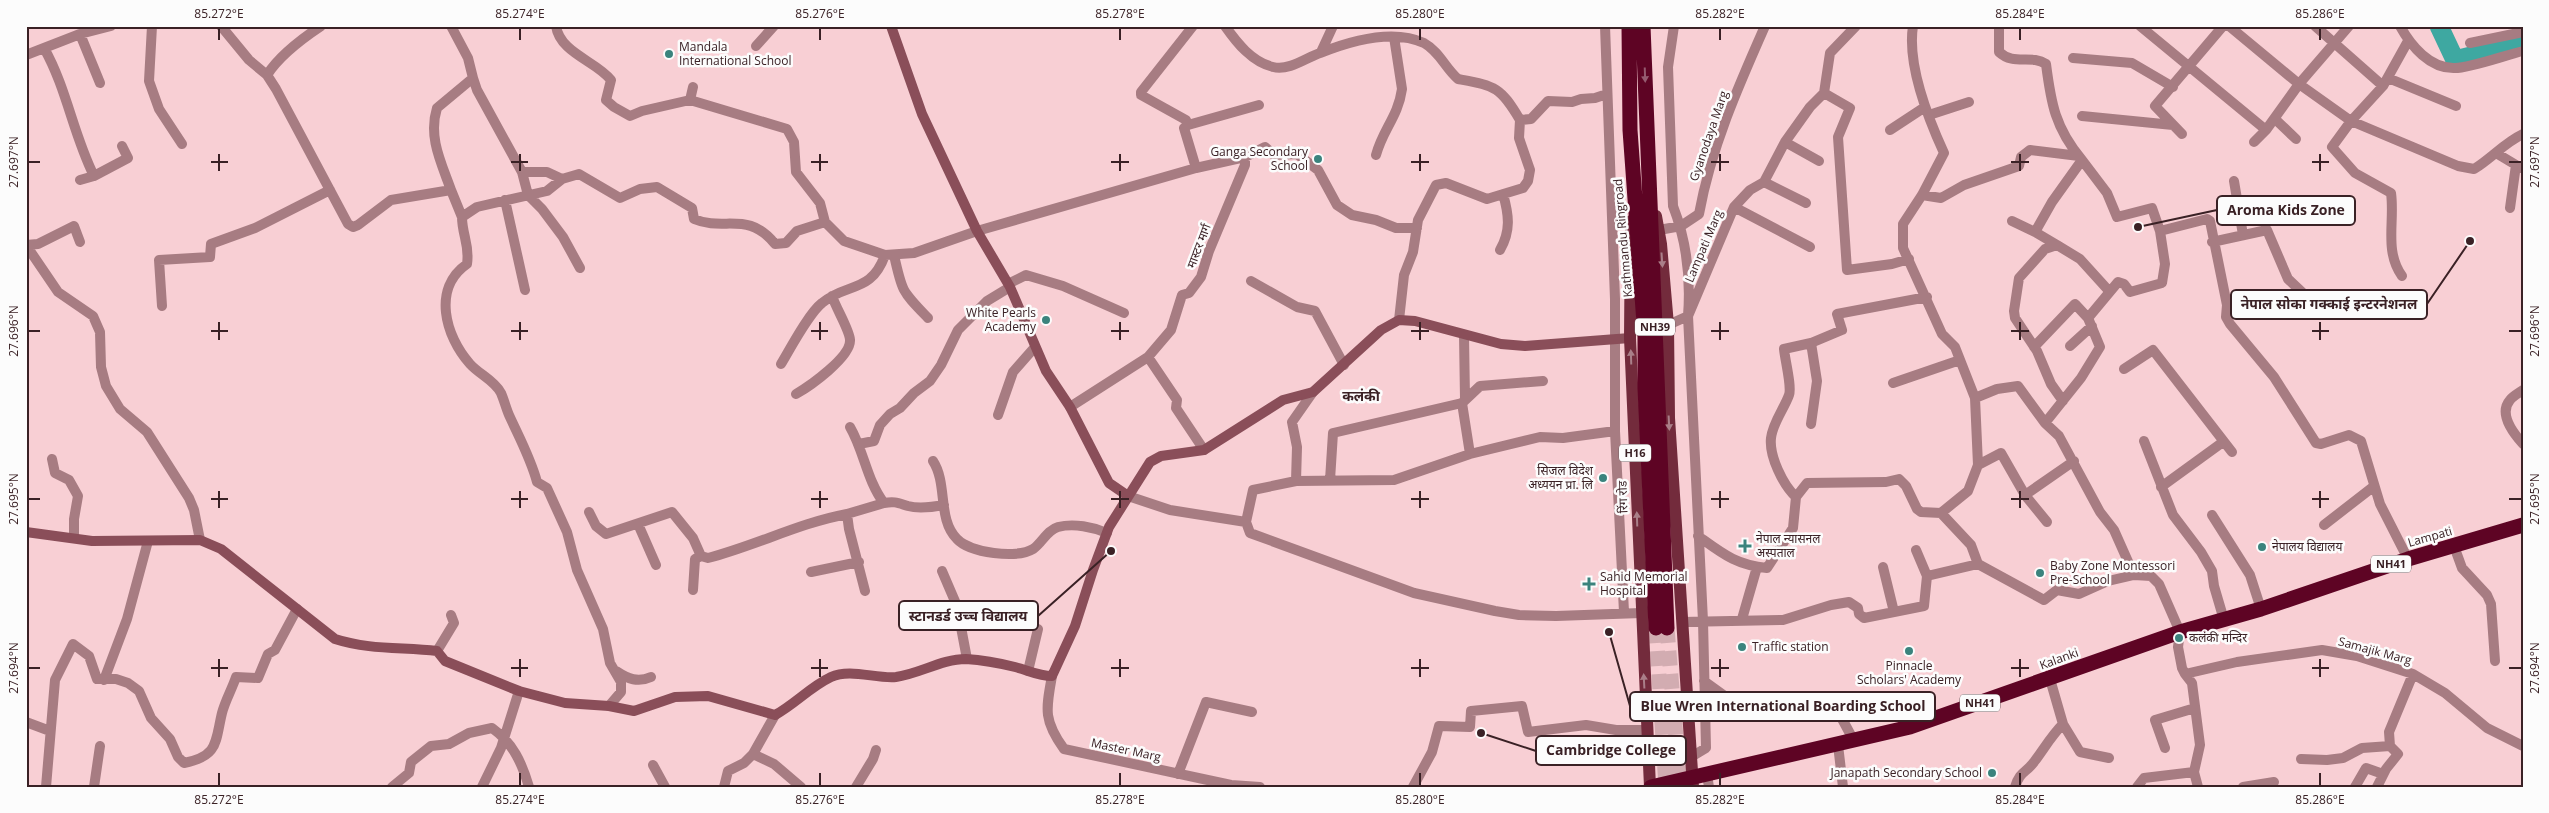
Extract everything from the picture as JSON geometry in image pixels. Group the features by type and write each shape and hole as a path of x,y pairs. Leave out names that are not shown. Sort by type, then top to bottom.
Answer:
{"highway":[{"name":"Kathmandu Ringroad","path":"1629,26 1640,175 1646,397 1661,628"},
{"name":"Kathmandu Ringroad","path":"1640,175 1643,26"},
{"name":"Lampati","path":"2261,608 2408,559 2523,525"},
{"name":"Kalanki","path":"1700,781 1910,726 2050,679 2180,632 2261,608"},
{"name":"NH41","path":"1650,787 1700,781"}],"main road":[{"path":"1640,175 1658,230 1668,325 1669,418 1691,757 1700,781"},
{"name":"रिंग रोड","path":"1640,175 1630,249 1630,338 1650,787"}],"street":[{"path":"26,55 80,34 111,26"},
{"path":"152,26 149,81 159,109 182,144"},
{"path":"221,26 249,60 267,75 348,224 353,227 391,200 451,190"},
{"path":"267,75 271,68 322,26"},
{"path":"451,26 468,58 477,90 522,172 528,195 563,238 580,268"},
{"path":"556,26 563,43 579,56 604,71 611,80 606,100 630,116 642,110 690,100 787,129 794,142 796,172 820,203 825,222 844,241 889,255 914,253 976,231 1196,168 1245,156 1265,147 1274,155 1297,154 1318,170 1337,205 1352,215 1376,220 1396,228 1417,228"},
{"path":"756,46 774,26"},
{"path":"892,26 922,114 976,231 1009,285 1046,371 1070,407 1109,483 1128,496 1170,510 1246,522"},
{"path":"1188,125 1186,120 1141,94 1141,92 1193,26"},
{"path":"1225,26 1248,53 1264,64 1275,68 1286,68 1321,52 1364,39 1394,37 1414,39 1426,44 1440,55 1458,79 1491,86 1500,91 1520,120 1518,132 1530,170 1528,181 1523,188 1488,199 1440,182 1436,185 1418,220 1413,252 1404,275 1399,320"},
{"path":"1321,52 1333,26"},
{"path":"1605,26 1615,338 1615,431 1624,612"},
{"path":"1674,26 1668,67 1673,206 1681,226 1687,252 1690,291 1688,316 1703,621 1706,748 1691,757"},
{"name":"Gyanodaya Marg","path":"1658,230 1681,226 1699,214 1704,186 1728,110 1764,26"},
{"path":"1856,26 1830,53 1824,94 1850,108 1838,137 1848,270 1892,264 1909,259"},
{"path":"1698,536 1728,558 1747,566 1767,568 1793,528 1796,497 1807,483 1886,482 1899,479 1906,486 1916,509 1920,512 1941,513 1968,491 1978,465 1976,398 1955,346 1942,334 1904,248 1903,224 1922,195 1944,153 1927,111 1911,43 1913,26"},
{"path":"1999,26 1999,52 2003,56 2010,60 2041,61 2046,64 2050,100 2060,129 2107,193 2117,217 2152,208 2160,231 2165,264 2162,283 2130,292 2124,284 2118,282 2109,291 2090,322 2070,346"},
{"path":"2140,26 2266,130"},
{"path":"2182,134 2155,106 2223,26"},
{"path":"2229,26 2299,84 2351,121 2458,166 2474,169 2496,153 2508,141 2523,134"},
{"path":"2316,26 2386,82 2456,106"},
{"path":"2254,142 2276,119 2299,84 2349,26"},
{"path":"2400,26 2408,41 2427,60 2455,68 2523,51"},
{"path":"2470,43 2523,32"},
{"path":"80,34 100,83"},
{"path":"1376,155 1380,141 1397,114 1401,97 1402,89 1394,37"},
{"path":"2402,276 2394,265 2390,233 2391,194 2355,173 2332,148 2351,121 2386,82 2408,41"},
{"path":"44,48 53,64 70,109 80,149 94,176"},
{"path":"2073,58 2132,63 2173,87"},
{"path":"473,78 437,108 435,114 433,140 462,217 469,251 467,264 455,272 444,305 446,323 466,358 492,381 500,393 537,482 547,488 567,532 583,586 603,629 610,663 616,671 620,682 620,692 609,706"},
{"path":"690,100 694,87"},
{"path":"1520,120 1531,119 1548,101 1572,102 1607,94"},
{"name":"Lampati Marg","path":"1688,316 1734,207 1750,190 1764,182 1786,142 1810,107 1824,94"},
{"path":"1890,130 1927,111 1969,102"},
{"path":"1196,168 1184,128 1188,125 1259,105"},
{"path":"2082,116 2173,125"},
{"path":"2276,119 2296,139"},
{"path":"1786,142 1819,161"},
{"path":"80,180 94,176 128,158 122,146"},
{"path":"1922,195 1940,198 1964,185 2019,166 2021,157 2030,150 2080,158"},
{"path":"2496,153 2520,167 2510,208"},
{"name":"मास्टर मार्ग","path":"1070,407 1148,357 1171,330 1182,296 1188,294 1201,277 1209,251 1245,165 1245,156"},
{"path":"2035,232 2080,158"},
{"path":"522,172 547,172 562,179"},
{"path":"462,217 477,207 547,192 562,179 579,174 620,198 640,189 657,186 692,208 694,219 710,222 745,223 768,236 774,244 786,243 798,231 825,222"},
{"path":"2234,181 2243,235"},
{"path":"1764,182 1806,203"},
{"path":"162,306 159,260 210,257 212,244 255,228 330,190"},
{"path":"1500,250 1507,239 1509,226 1503,194"},
{"path":"505,200 525,290"},
{"path":"1734,207 1810,247"},
{"path":"2160,231 2207,219 2210,221 2212,242 2227,305 2226,316 2230,324 2269,370 2316,443 2321,444 2349,435 2361,441 2367,457 2373,487 2408,559"},
{"path":"2012,221 2057,244 2080,259 2109,291"},
{"path":"80,242 74,226 38,244 26,244 58,292 93,316 100,332 101,367 106,386 120,409 147,432 189,498 194,510 200,540"},
{"path":"2212,242 2267,230 2288,279 2307,297"},
{"path":"2057,244 2045,250 2019,278 2015,318 2034,347 2051,384 2063,401"},
{"path":"781,364 814,312 822,303 832,296 864,284 889,255"},
{"path":"889,255 901,288 906,296 928,318"},
{"path":"860,444 874,442 880,426 890,414 930,381 941,365 958,330 988,301 1026,275 1063,286 1124,313"},
{"path":"1251,282 1297,307 1315,311 1344,365"},
{"path":"796,394 824,376 848,348 849,333 832,296"},
{"path":"1796,497 1791,492 1777,465 1771,438 1782,406 1789,394 1784,349 1811,343 1842,330 1837,314 1927,297"},
{"path":"2034,347 2075,304 2090,322 2100,347 2081,378 2045,423"},
{"path":"1668,325 1688,316"},
{"path":"1296,481 1297,446 1292,422 1313,392 1381,330 1399,320 1415,321 1464,335 1525,346 1630,338"},
{"path":"1464,335 1464,401 1470,454"},
{"path":"1811,343 1817,381 1811,424"},
{"path":"998,415 1012,372 1035,347"},
{"path":"2124,369 2154,350 2232,452"},
{"path":"1148,357 1177,400 1176,408 1204,450"},
{"path":"1893,384 1960,360"},
{"path":"1330,480 1333,433 1464,401 1480,386 1543,381"},
{"path":"1976,398 1997,389 2018,386 2045,423 2059,436 2100,512 2114,530 2134,575"},
{"path":"2523,390 2510,400 2506,412 2511,431 2523,444"},
{"path":"724,787 728,771 744,763 753,754 774,715 791,706 807,692 833,676 898,677 967,660 999,663 1041,676 1052,676 1075,626 1107,532 1150,462 1161,456 1204,450 1283,400 1313,392"},
{"path":"850,427 860,444 871,481 884,503"},
{"path":"1615,431 1562,438 1540,437 1470,454 1394,480 1296,481 1253,490 1246,522 1250,533 1414,593 1519,615 1556,616 1624,612 1641,613"},
{"path":"2144,442 2173,515 2202,552 2212,571 2214,586 2224,620"},
{"path":"2161,487 2223,442"},
{"path":"1978,465 2001,453 2025,495 2047,522"},
{"path":"52,459 55,473 69,480 78,496 74,519 74,537"},
{"path":"933,460 941,478 944,505 956,539 977,551 1022,554 1035,548 1052,530 1061,526 1088,527 1107,532"},
{"path":"2025,495 2074,461"},
{"path":"2324,525 2373,487"},
{"path":"694,590 695,559 701,556 708,558 727,553 798,526 884,503 896,501 908,506 921,507 944,505"},
{"path":"589,512 596,526 606,534 672,512 693,538 701,556"},
{"path":"1941,513 1971,545 1978,564 2044,600 2057,590 2079,594 2108,581 2134,575 2151,576 2159,584 2180,632 2178,647 2185,674 2192,683 2200,745 2194,772 2198,787"},
{"path":"847,514 849,529 865,590"},
{"path":"2212,515 2250,575 2261,608"},
{"path":"638,524 656,565"},
{"path":"26,532 74,537 92,541 122,539 148,541 200,540 221,549 335,639 353,645 437,651 445,661 519,691 565,703 609,706 634,711 676,697 708,696 774,715"},
{"path":"104,680 127,619 148,541"},
{"path":"2454,546 2462,568 2487,595 2491,604 2495,661"},
{"path":"1682,622 1783,620 1831,605 1849,602 1858,608 1859,614 1864,618 1924,606 1927,576 1916,550"},
{"path":"810,572 859,562"},
{"path":"1927,576 1978,564"},
{"path":"1742,620 1757,567"},
{"path":"1884,567 1894,612"},
{"path":"942,571 957,606 967,660"},
{"path":"46,787 50,758 50,732 55,680 73,644 89,656 97,679 116,679 128,682 139,691 151,718 170,739 178,757 184,763 204,756 216,746 222,712 236,677 258,678 268,654 275,650 297,609"},
{"path":"437,651 454,623 451,615"},
{"path":"1028,671 1038,629"},
{"name":"Samajik Marg","path":"2185,674 2237,662 2322,650 2357,656 2413,674 2446,693 2487,728 2523,746"},
{"path":"616,671 636,680 651,677"},
{"path":"2377,787 2383,774 2398,754 2390,746 2389,732 2413,674"},
{"name":"Master Marg","path":"1052,676 1046,711 1054,734 1064,749 1231,785 1260,787"},
{"path":"2050,679 2063,724 2080,752 2109,758"},
{"path":"1704,681 1729,699 1751,703 1810,696 1834,704 1854,740"},
{"path":"482,787 501,748 503,736 519,691"},
{"path":"1178,774 1206,702 1252,712"},
{"path":"1413,787 1432,752 1439,726 1470,727 1471,711 1522,706 1528,732 1586,725 1616,730 1647,730"},
{"path":"2165,748 2154,720 2195,708"},
{"path":"26,722 50,732"},
{"path":"2015,787 2019,775 2033,764 2048,739 2063,724"},
{"path":"392,787 408,773 411,762 431,746 450,744 469,733 485,728 492,728 503,736 520,758 529,787"},
{"path":"1838,745 1843,787"},
{"path":"94,787 100,746"},
{"path":"2301,759 2327,760 2343,758 2362,748 2390,746"},
{"path":"856,787 873,759 876,750"},
{"path":"753,754 781,769 801,787"},
{"path":"652,765 665,787"},
{"path":"2355,787 2366,768 2383,774"},
{"path":"2137,787 2144,778 2194,772"},
{"path":"2243,787 2274,782"}],"waterway":[{"path":"2439,26 2455,60 2523,43"}],"tunnel":[{"path":"1656,628 1666,787"},
{"path":"1667,628 1680,787"}],"place":[{"name":"Mandala International School","path":"669,54"},
{"name":"Ganga Secondary School","path":"1318,159"},
{"name":"Aroma Kids Zone","path":"2138,227"},
{"name":"नेपाल सोका गक्काई इन्टरनेशनल","path":"2470,241"},
{"name":"White Pearls Academy","path":"1046,320"},
{"name":"सिजल विदेश अध्ययन प्रा. लि","path":"1603,478"},
{"name":"नेपाल न्यासनल अस्पताल","path":"1745,546"},
{"name":"नेपालय विद्यालय","path":"2262,547"},
{"name":"स्टानडर्ड उच्च विद्यालय","path":"1111,551"},
{"name":"Baby Zone Montessori Pre-School","path":"2040,573"},
{"name":"Sahid Memorial Hospital","path":"1589,584"},
{"name":"Blue Wren International Boarding School","path":"1609,632"},
{"name":"कलंकी मन्दिर","path":"2179,638"},
{"name":"Traffic station","path":"1742,647"},
{"name":"Pinnacle Scholars' Academy","path":"1909,651"},
{"name":"Cambridge College","path":"1481,733"},
{"name":"Janapath Secondary School","path":"1992,773"}],"district":[{"name":"कलंकी","path":"1361,396"}]}
